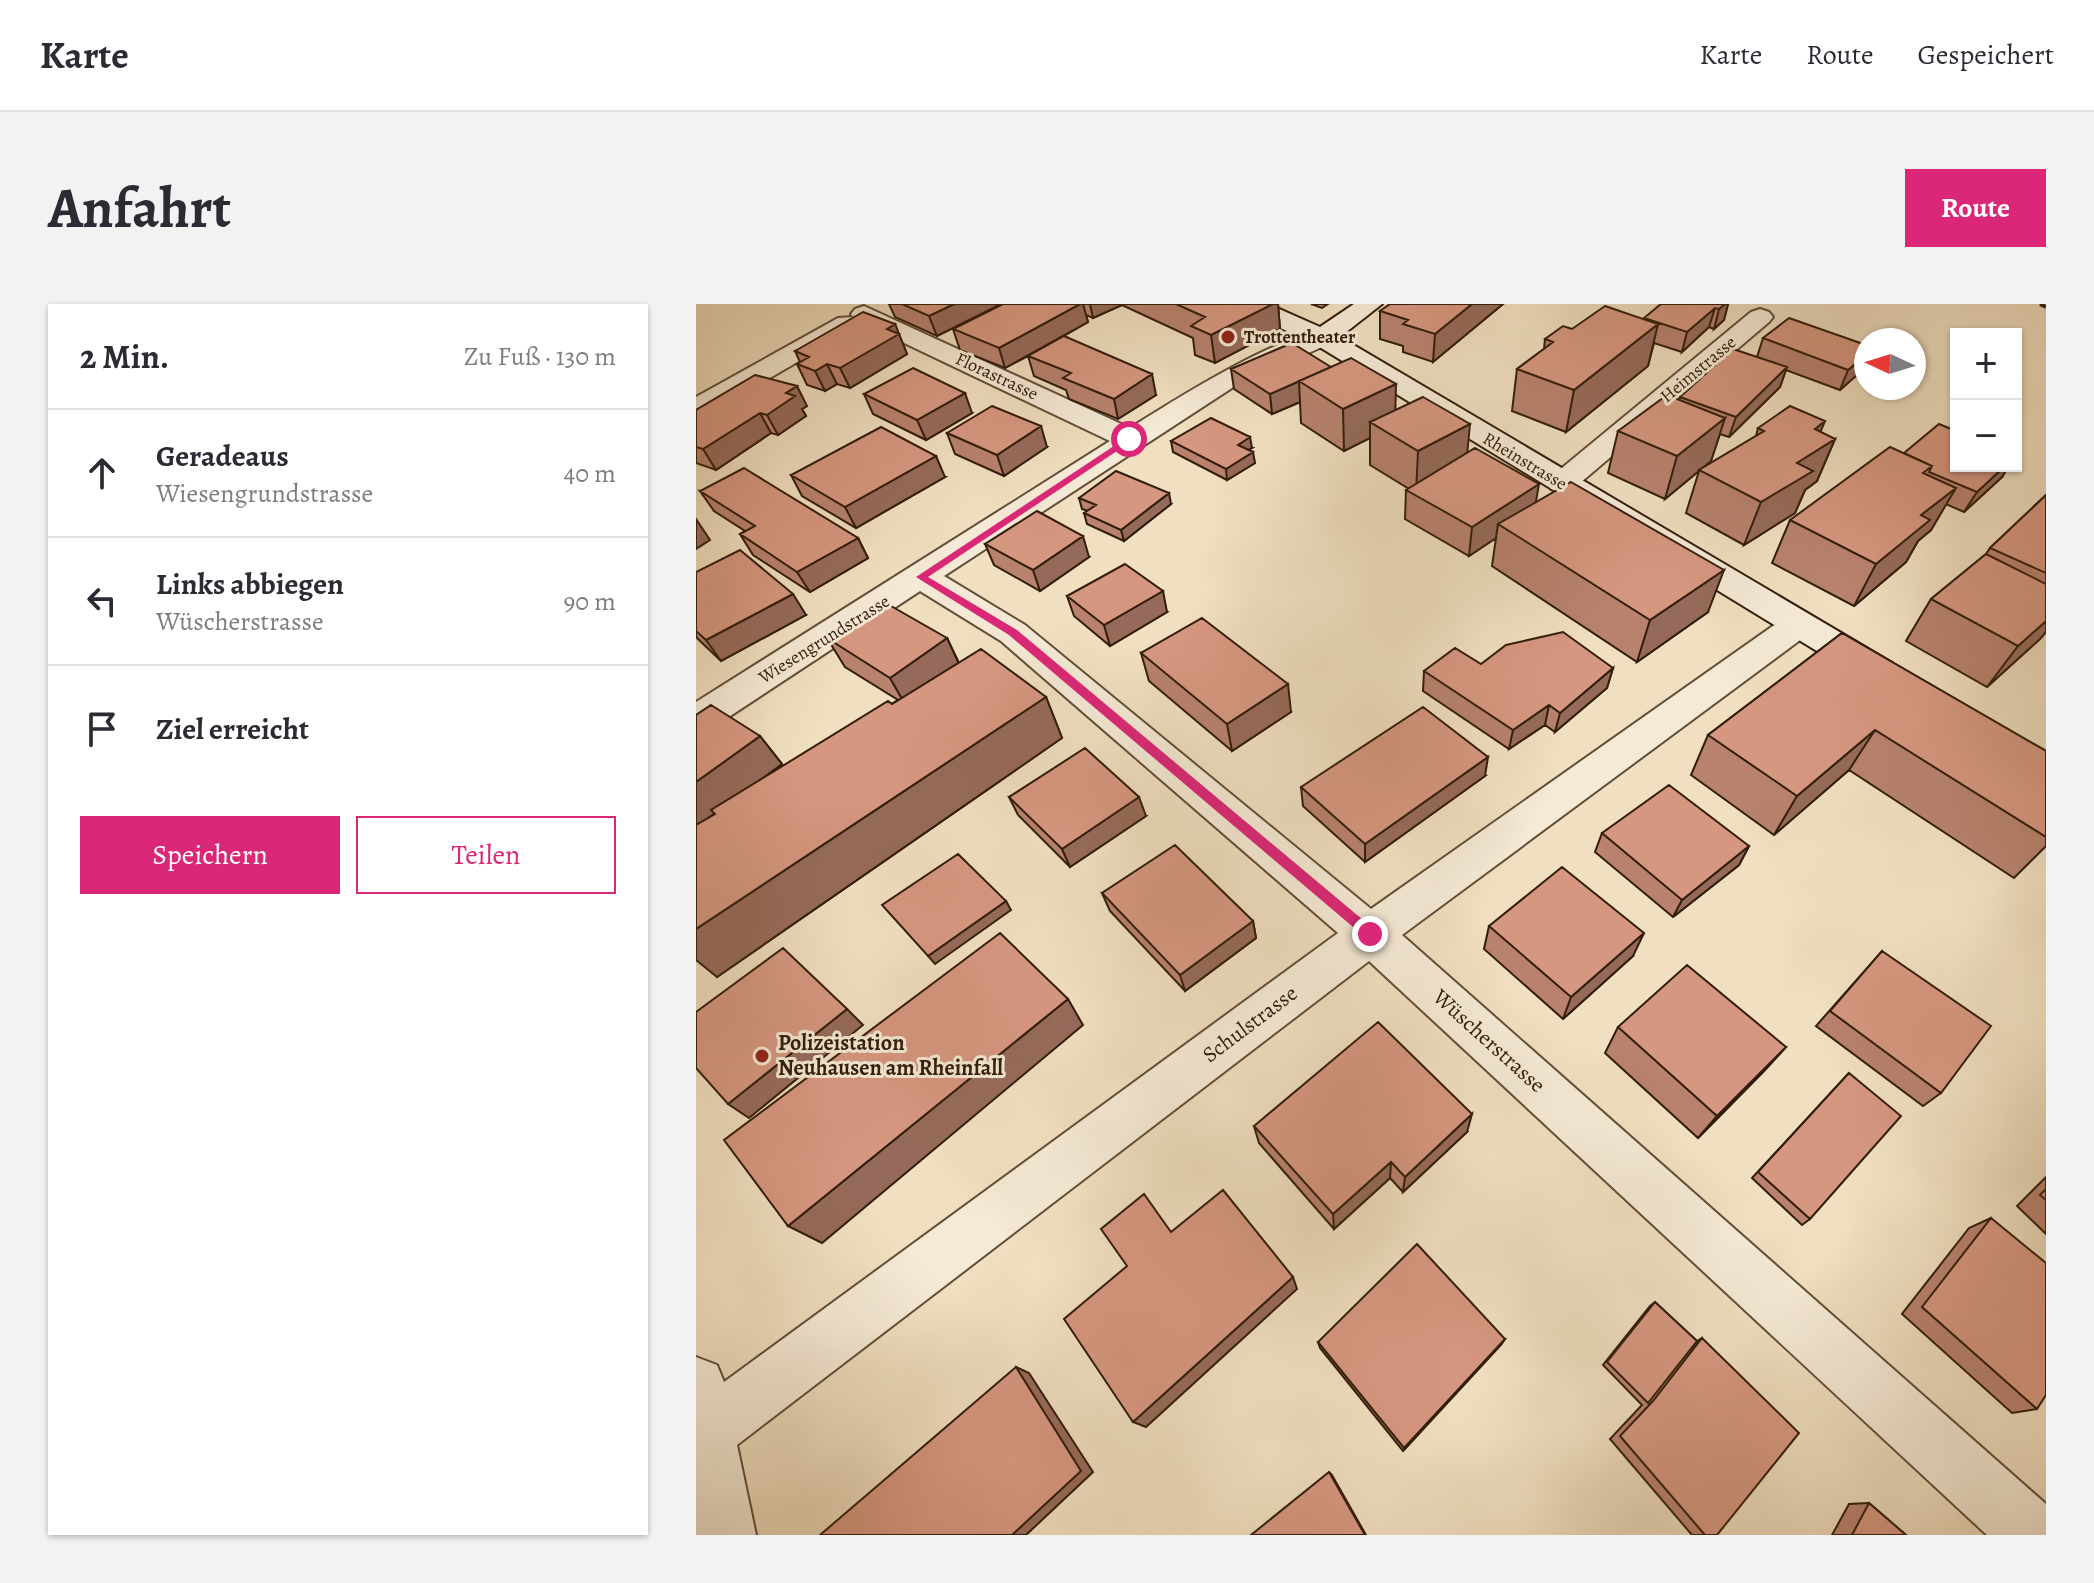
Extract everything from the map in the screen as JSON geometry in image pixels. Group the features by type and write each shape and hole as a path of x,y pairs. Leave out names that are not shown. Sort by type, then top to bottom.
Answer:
{"street":[{"name":"Rheinstrasse","path":"1248,304 1322,338 1903,686"},
{"name":"Wiesengrundstrasse","path":"696,720 921,577 1129,439 1228,378 1322,338 1370,304"},
{"path":"696,409 872,309"},
{"name":"Florastrasse","path":"872,309 1129,439"},
{"name":"Heimstrasse","path":"1562,483 1760,317"},
{"name":"Wüscherstrasse","path":"921,577 1013,633 1370,934 2033,1535"},
{"name":"Schulstrasse","path":"701,1409 1370,934 1799,624"},
{"path":"701,1409 724,1535"}],"building":[{"path":"902,304 954,304 929,316"},
{"path":"1003,304 1080,304 999,348 953,329"},
{"path":"1176,304 1273,304 1211,335 1191,326 1205,317"},
{"path":"1390,304 1472,304 1435,334 1403,324 1408,320 1380,311"},
{"path":"1661,304 1725,304 1719,309 1715,308 1687,332 1644,318"},
{"path":"1605,306 1658,324 1574,390 1517,369 1553,342 1545,339 1563,326 1572,329"},
{"path":"863,312 895,324 887,329 899,334 840,368 827,364 815,371 797,364 809,357 795,351"},
{"path":"1789,318 1854,341 1854,365 1848,370 1763,338"},
{"path":"1064,336 1152,374 1114,399 1063,378 1071,373 1028,356"},
{"path":"1292,343 1331,367 1270,394 1231,369"},
{"path":"1733,349 1787,367 1736,417 1680,397"},
{"path":"1351,358 1396,384 1343,409 1299,381"},
{"path":"913,368 965,393 917,420 864,394"},
{"path":"755,375 797,386 786,393 795,396 767,415 760,413 703,449 696,447 696,410"},
{"path":"1667,395 1725,418 1677,456 1618,431"},
{"path":"1423,397 1470,424 1418,451 1370,422"},
{"path":"992,406 1041,426 997,455 947,433"},
{"path":"1790,406 1825,421 1815,429 1835,439 1797,463 1813,471 1761,502 1699,470 1764,431 1758,428"},
{"path":"1211,418 1250,437 1238,445 1253,452 1226,469 1171,441"},
{"path":"1939,424 1950,429 1950,472 1999,472 1977,492 1929,472 1932,466 1904,453"},
{"path":"881,427 936,456 845,507 791,475"},
{"path":"1890,447 1932,466 1923,473 1956,488 1921,515 1930,520 1876,564 1790,520"},
{"path":"1475,448 1539,484 1472,527 1406,490"},
{"path":"744,468 858,538 797,572 740,534 755,526 700,491"},
{"path":"1116,471 1169,493 1121,530 1084,513 1096,505 1079,498"},
{"path":"1571,482 1724,570 1650,620 1498,524"},
{"path":"2046,495 2046,573 1990,548"},
{"path":"1037,511 1083,536 1033,570 985,544"},
{"path":"740,550 793,594 706,640 696,631 696,572"},
{"path":"1986,554 2046,584 2046,621 2018,646 1931,599"},
{"path":"1125,564 1163,591 1104,625 1067,596"},
{"path":"884,602 947,638 890,678 827,638"},
{"path":"1202,618 1288,684 1227,724 1141,653"},
{"path":"1563,632 1613,668 1560,713 1549,705 1513,730 1424,671 1455,648 1481,664 1506,645"},
{"path":"1842,633 2046,751 2046,837 1875,730 1797,796 1708,735"},
{"path":"981,649 1046,697 696,929 696,825 715,814 711,810 888,701 892,704"},
{"path":"711,705 760,736 696,782 696,715"},
{"path":"1423,707 1488,757 1365,844 1301,787"},
{"path":"1085,748 1139,797 1062,849 1009,797"},
{"path":"1669,785 1749,846 1682,900 1602,833"},
{"path":"1175,845 1253,921 1180,975 1102,893"},
{"path":"958,854 1006,901 928,956 882,905"},
{"path":"1562,867 1644,933 1571,997 1489,926"},
{"path":"1000,933 1068,999 788,1226 724,1140"},
{"path":"783,948 847,1009 728,1104 696,1068 696,1012"},
{"path":"1882,951 1991,1026 1941,1093 1830,1011"},
{"path":"1687,965 1786,1047 1717,1116 1618,1027"},
{"path":"1378,1022 1472,1114 1405,1177 1391,1162 1333,1214 1254,1126"},
{"path":"1849,1073 1901,1116 1810,1219 1758,1172"},
{"path":"1223,1190 1293,1277 1133,1422 1064,1319 1127,1266 1101,1229 1144,1194 1171,1232"},
{"path":"1991,1218 2046,1263 2046,1395 2037,1409 1922,1307"},
{"path":"1417,1244 1505,1339 1404,1448 1318,1342"},
{"path":"1655,1302 1697,1341 1648,1403 1607,1362"},
{"path":"1702,1338 1799,1433 1717,1535 1705,1535 1620,1436 1653,1401"},
{"path":"1016,1367 1081,1471 1012,1535 820,1535"},
{"path":"1329,1472 1365,1535 1251,1535"},
{"path":"1869,1503 1906,1535 1852,1535"}],"railway":[{"path":"2040,304 2046,307"}],"place":[{"name":"Trottentheater","path":"1228,337"},
{"name":"Polizeistation Neuhausen am Rheinfall","path":"762,1056"}],"route":[{"path":"1129,439 921,577 1013,633 1370,934"}]}
